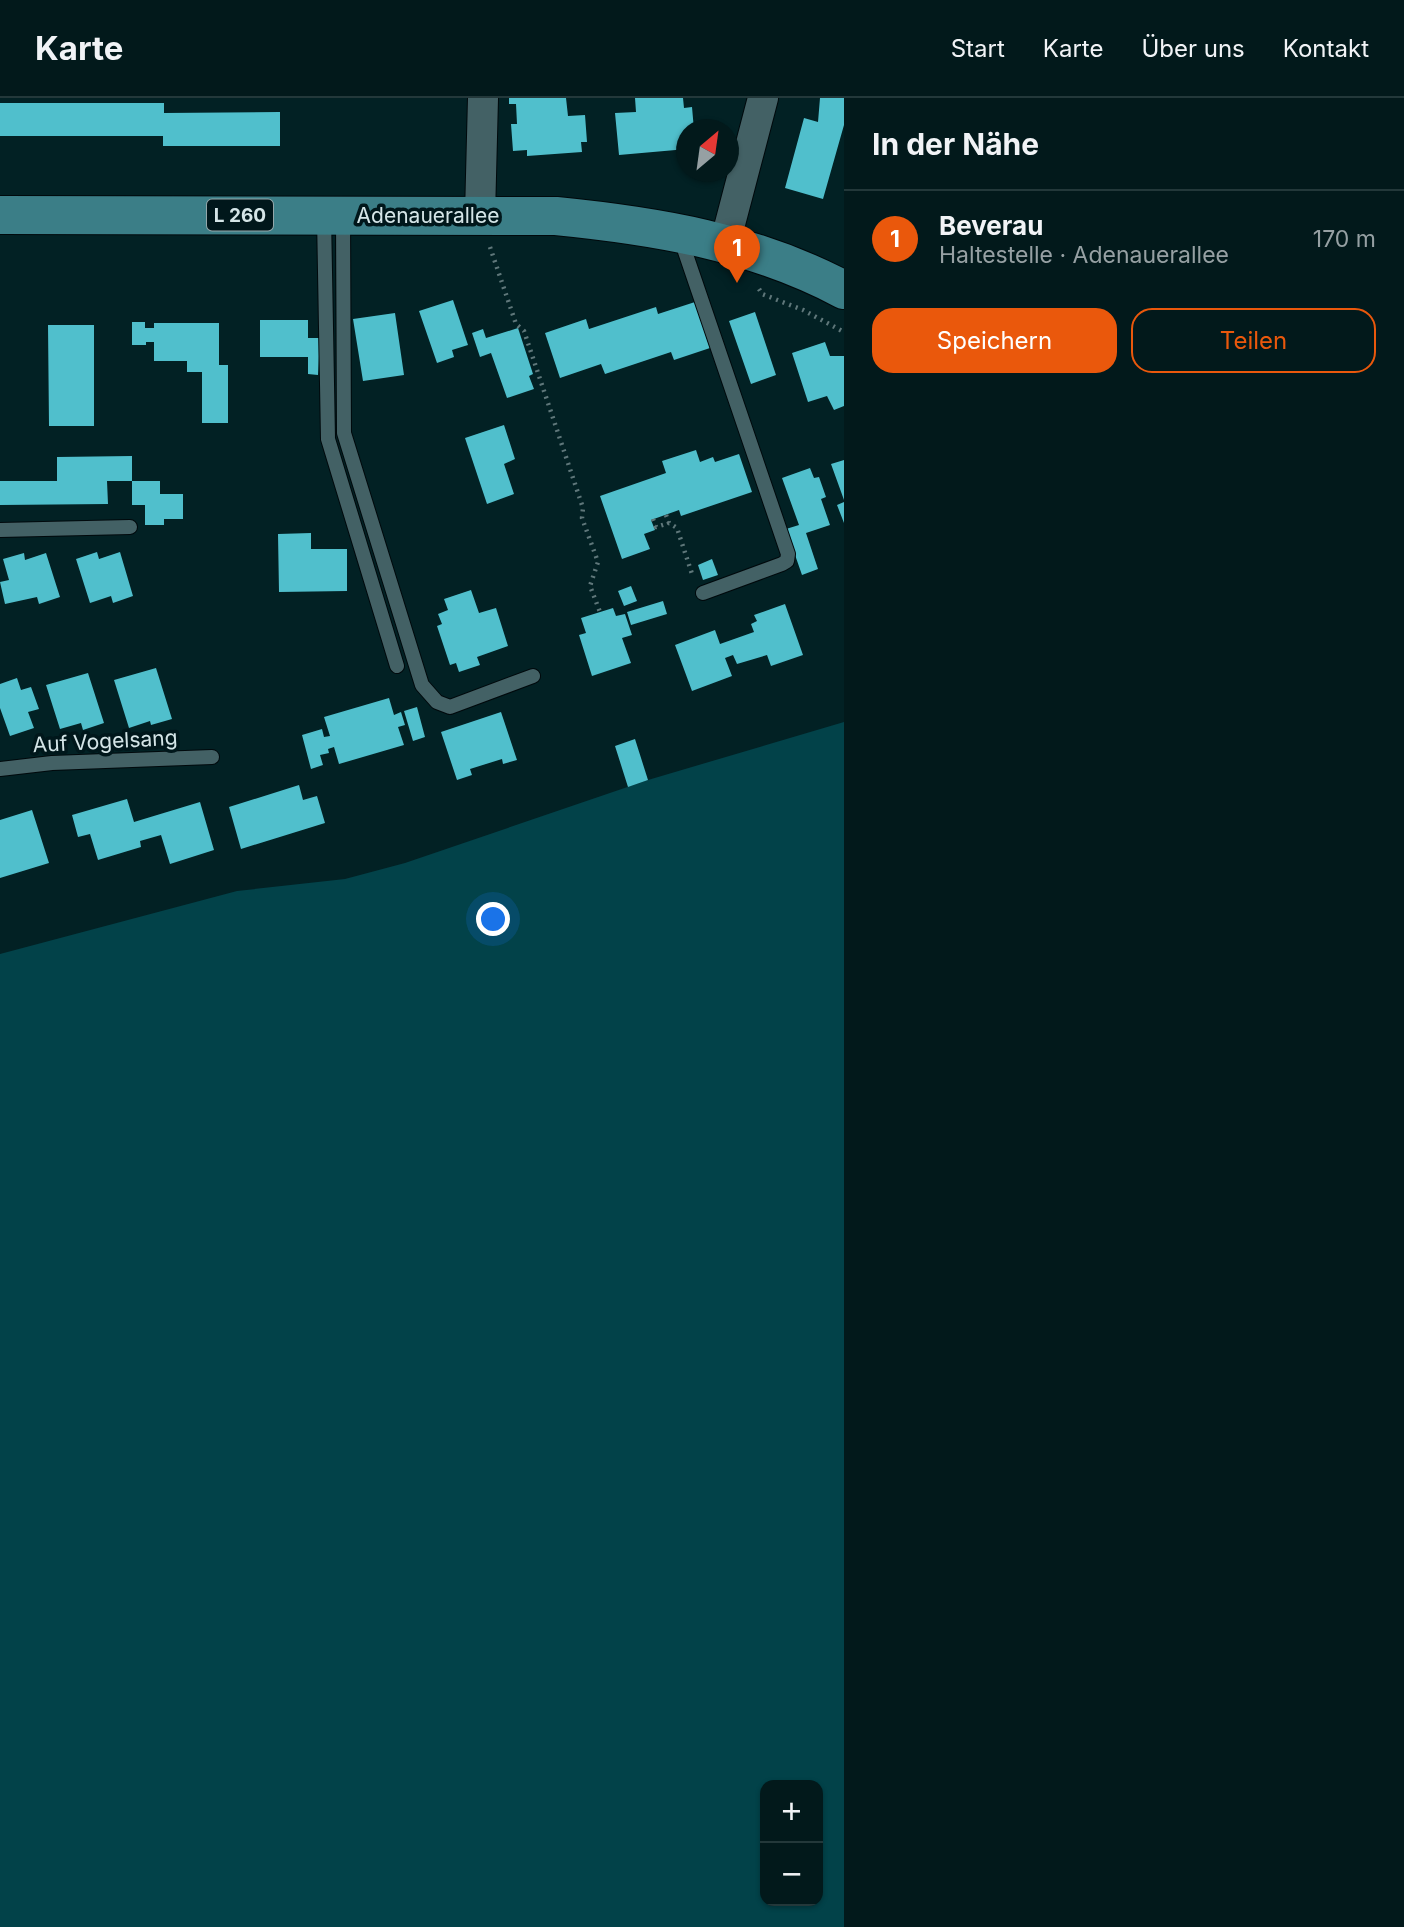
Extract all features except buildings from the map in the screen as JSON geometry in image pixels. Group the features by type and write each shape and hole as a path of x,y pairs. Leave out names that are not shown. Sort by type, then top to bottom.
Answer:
{"main road":[{"name":"Adenauerallee","path":"0,215 556,216 678,232 725,243 775,259 844,290"}],"street":[{"path":"480,215 483,98"},
{"path":"725,243 763,98"}],"lane":[{"path":"334,215 328,439 397,666"},
{"path":"334,215 344,433 422,685 437,702 450,707 533,676"},
{"path":"678,232 788,554 787,561 782,565 699,589"},
{"path":"0,530 130,527"},
{"name":"Auf Vogelsang","path":"0,769 52,763 212,757"}],"path":[{"path":"480,215 516,324 524,331 580,495 582,518 598,562 590,586 600,612"},
{"path":"666,515 669,523 677,528 699,589"},
{"path":"653,519 656,527 669,523"}],"shaded area":[{"path":"844,722 844,1927 0,1927 0,954 237,891 345,879 405,863 648,780"}],"place":[{"name":"Beverau","path":"737,283"}]}
